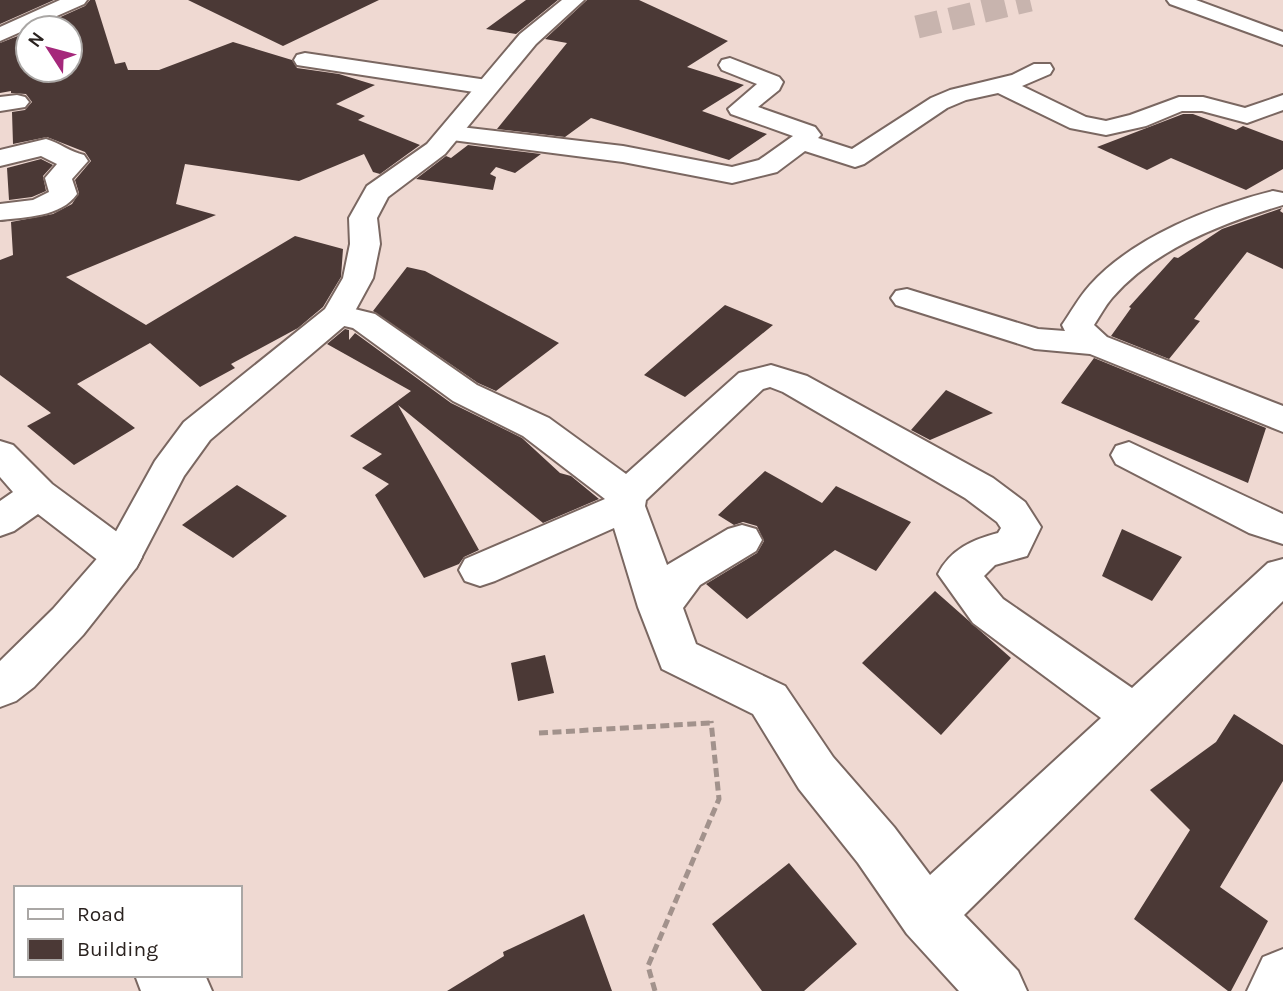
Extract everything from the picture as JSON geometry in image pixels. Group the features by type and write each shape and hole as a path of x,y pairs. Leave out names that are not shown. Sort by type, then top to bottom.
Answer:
{"street":[{"path":"0,35 77,0"},
{"path":"0,687 18,673 68,622 122,557 168,470 197,431 338,315 358,278 365,244 363,218 377,192 436,149 528,39 573,0"},
{"path":"1177,0 1283,38"},
{"path":"305,60 487,87"},
{"path":"452,133 623,154 732,175 768,166 808,135 740,109 771,85 771,82 730,65"},
{"path":"802,141 855,159 939,103 958,95 1020,80 1042,69"},
{"path":"1001,85 1091,127 1106,128 1137,121 1179,104 1193,103 1247,116 1283,129"},
{"path":"1247,116 1283,102"},
{"path":"0,158 46,147 59,157 75,161 58,178 63,194 56,201 35,208 0,212"},
{"path":"1095,344 1083,334 1079,325 1105,286 1161,244 1234,210 1280,197"},
{"path":"907,298 1035,339 1095,344 1283,419"},
{"path":"338,315 364,321 466,393 536,427 627,501 659,607 678,656 769,700 816,773 876,845 926,915 999,991"},
{"path":"480,570 627,501 751,381 771,376 795,384 979,488 1012,512 1021,527 1013,545 982,553 959,574 988,611 1136,717"},
{"path":"0,454 38,494 122,557"},
{"path":"1129,455 1263,523 1283,529"},
{"path":"0,521 38,494"},
{"path":"659,607 685,573 743,540"},
{"path":"926,915 1283,575"},
{"path":"166,977 183,991"},
{"path":"1276,991 1283,977"}],"path":[{"path":"655,991 648,966 719,799 710,723 716,700 678,656"},
{"path":"538,733 710,723"}],"building":[{"path":"0,0 54,0 22,14 14,14 14,18 0,24"},
{"path":"90,0 95,0 115,64 125,62 128,70 159,70 233,42 292,60 297,68 339,74 375,85 336,104 365,116 358,120 420,145 380,174 373,172 364,154 299,181 185,164 176,204 216,215 66,277 146,325 295,236 343,249 341,277 323,307 298,328 231,364 235,368 200,387 150,343 77,384 135,428 74,465 27,426 51,413 0,375 0,260 13,255 11,222 53,214 72,204 79,193 75,180 91,161 85,152 47,137 13,144 12,112 25,110 32,102 26,94 11,91 0,93 0,43 14,38 14,84 84,84 84,14 67,14 85,6"},
{"path":"188,0 379,0 283,46"},
{"path":"526,0 558,0 516,34 486,29"},
{"path":"587,0 639,0 728,41 687,67 744,85 702,111 767,134 729,160 591,118 565,137 497,129 567,43 545,39"},
{"path":"1183,114 1193,114 1236,130 1243,126 1283,141 1283,169 1246,190 1171,158 1147,170 1097,147"},
{"path":"468,145 541,154 515,173 496,167 490,174 496,177 493,190 416,179 446,156 451,158"},
{"path":"41,159 53,165 43,176 46,191 32,197 9,200 7,168"},
{"path":"1282,208 1283,269 1247,252 1194,319 1200,321 1169,359 1111,336 1131,308 1129,307 1174,257 1178,258 1222,229"},
{"path":"407,267 425,271 559,343 496,391 478,383 373,311"},
{"path":"725,305 773,325 685,397 644,375"},
{"path":"345,329 349,330 349,340 355,333 451,403 522,438 560,473 571,476 599,499 543,523 398,405 479,550 464,557 459,564 424,578 375,495 389,484 362,468 382,454 350,436 411,391 327,344"},
{"path":"1094,358 1266,428 1248,483 1061,403"},
{"path":"946,390 993,413 930,440 911,430"},
{"path":"765,471 822,503 836,486 911,522 876,571 835,550 747,619 706,584 757,553 764,541 757,526 743,522 734,525 718,515"},
{"path":"237,485 287,516 233,558 182,525"},
{"path":"1122,529 1182,557 1152,601 1102,576"},
{"path":"935,591 1011,658 941,735 862,663"},
{"path":"545,655 554,693 518,701 511,663"},
{"path":"1234,714 1283,745 1283,781 1220,887 1268,921 1231,991 1228,991 1134,919 1190,830 1150,790 1216,742"},
{"path":"789,863 857,944 804,991 762,991 712,924"},
{"path":"584,914 612,991 447,991 504,956 503,952"}],"tunnel":[{"path":"917,27 1030,0"}]}
